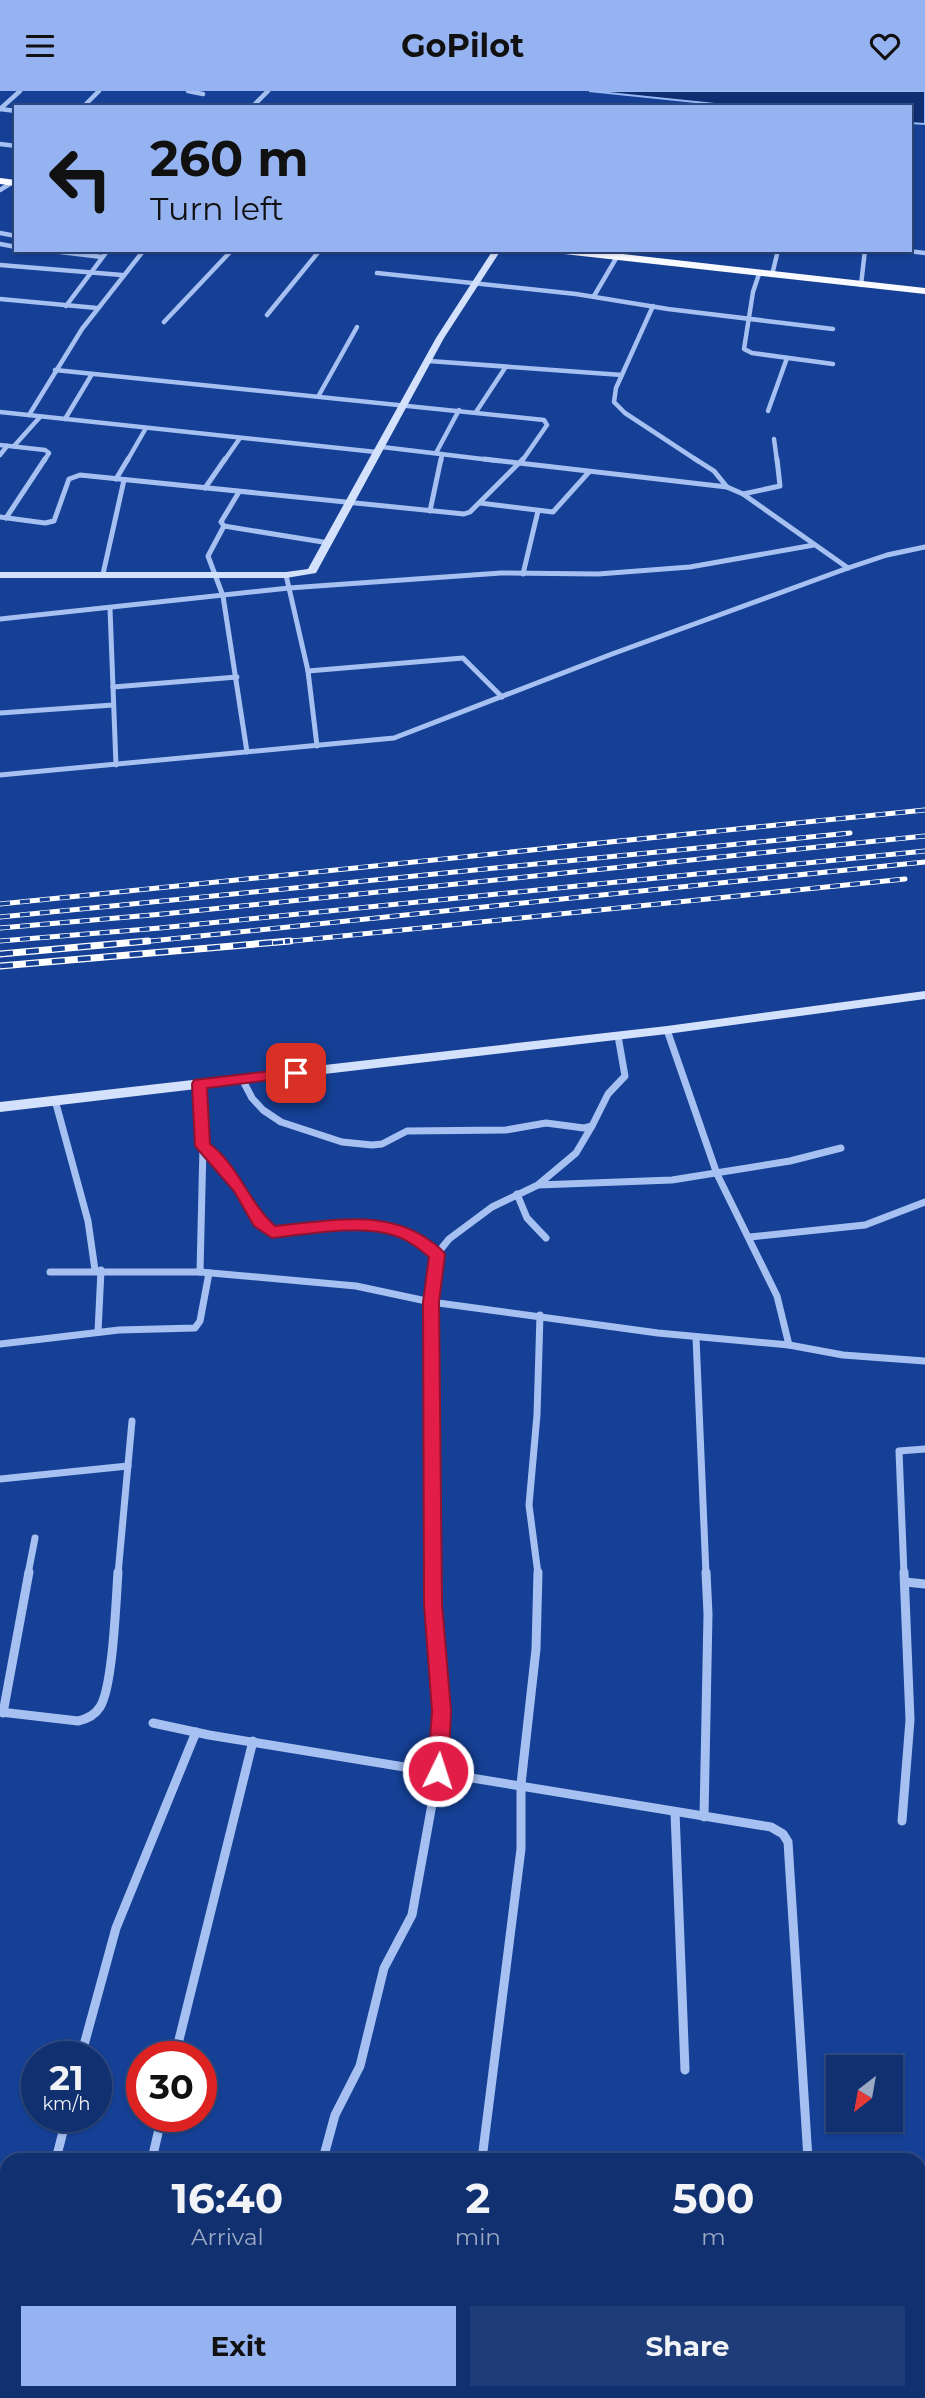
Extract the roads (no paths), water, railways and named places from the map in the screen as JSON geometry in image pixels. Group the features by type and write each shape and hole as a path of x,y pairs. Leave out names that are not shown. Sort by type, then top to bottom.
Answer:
{"highway":[{"path":"588,252 620,254 759,274 925,291"}],"main road":[{"path":"0,575 286,575 312,571 441,336 497,252"},
{"path":"0,1107 618,1036 925,995"}],"street":[{"path":"14,111 0,109 20,91"},
{"path":"85,105 99,91"},
{"path":"188,91 203,95"},
{"path":"254,105 268,91"},
{"path":"0,190 11,182"},
{"path":"61,252 102,257"},
{"path":"66,306 106,252"},
{"path":"29,415 90,318 142,252"},
{"path":"164,322 230,252"},
{"path":"267,315 318,252"},
{"path":"772,275 778,252"},
{"path":"862,285 865,252"},
{"path":"594,296 620,254"},
{"path":"0,265 122,275"},
{"path":"377,273 594,296 832,329"},
{"path":"759,274 749,300 744,349 747,352 833,364"},
{"path":"0,299 97,308"},
{"path":"653,306 642,323 613,396 618,407 714,471 727,487"},
{"path":"319,395 357,327"},
{"path":"768,411 787,358"},
{"path":"429,361 622,375"},
{"path":"477,412 505,368"},
{"path":"0,445 45,450 49,453 3,518 50,523 55,519 72,476 464,514 480,503 519,464 547,422 528,417 55,370"},
{"path":"65,419 92,374"},
{"path":"430,511 439,453 459,410"},
{"path":"0,412 377,451 402,449 727,487 743,493 849,568"},
{"path":"14,446 40,417"},
{"path":"116,479 146,428"},
{"path":"205,488 240,438"},
{"path":"743,493 780,486 774,439"},
{"path":"0,455 7,446"},
{"path":"377,451 402,449"},
{"path":"480,503 538,511 556,510 589,472"},
{"path":"103,574 124,480"},
{"path":"224,526 221,522 239,492"},
{"path":"523,574 538,511"},
{"path":"224,526 329,543"},
{"path":"224,526 208,556 223,596 247,753"},
{"path":"0,619 289,588 523,574 598,574 690,567 814,545"},
{"path":"0,775 394,738 612,654 849,568 887,555 925,547"},
{"path":"286,575 309,671 317,746"},
{"path":"110,609 116,765"},
{"path":"309,671 463,658 502,697"},
{"path":"113,687 237,677"},
{"path":"0,713 114,705"},
{"path":"667,1030 717,1174 777,1296 789,1345"},
{"path":"325,2153 335,2115 360,2066 384,1968 412,1915 438,1771 442,1711 433,1604 431,1302 437,1254 449,1239 492,1207 538,1185 576,1153 596,1122 607,1094 625,1076 618,1036"},
{"path":"242,1079 252,1098 263,1110 281,1122 342,1142 382,1144 407,1131 506,1130 546,1123 584,1128 592,1126"},
{"path":"0,1344 98,1332 195,1328 200,1321 204,1272 203,1146 199,1084"},
{"path":"55,1100 88,1221 98,1270 98,1332"},
{"path":"203,1146 214,1155 240,1187 260,1221 272,1232 349,1225 384,1226 411,1235 437,1254"},
{"path":"538,1185 569,1182 650,1182 717,1174 790,1161 841,1148"},
{"path":"517,1194 527,1218 546,1238"},
{"path":"750,1237 865,1225 925,1202"},
{"path":"50,1272 204,1272 356,1286 431,1302 696,1337 789,1345 843,1355 925,1361"},
{"path":"483,2153 521,1849 521,1784 536,1649 538,1567 529,1505 538,1401 540,1315"},
{"path":"696,1337 708,1614 704,1817"},
{"path":"35,1538 1,1713 78,1721 88,1719 101,1706 108,1674 132,1421"},
{"path":"902,1821 910,1720 898,1451 925,1449"},
{"path":"0,1479 128,1466"},
{"path":"905,1582 925,1584"},
{"path":"153,1723 771,1827 783,1834 788,1842 808,2153"},
{"path":"85,2041 116,1928 196,1732"},
{"path":"179,2041 253,1741"},
{"path":"675,1812 685,2070"},
{"path":"58,2153 63,2132"},
{"path":"153,2153 158,2132"}],"water":[{"path":"589,91 925,91 925,124 912,123 912,105 725,105"}],"railway":[{"path":"0,904 925,810"},
{"path":"0,917 850,833"},
{"path":"0,928 163,914 925,836"},
{"path":"0,941 160,928 925,851"},
{"path":"131,943 925,862"},
{"path":"273,943 905,879"},
{"path":"0,954 148,941"},
{"path":"0,966 290,941"}]}
